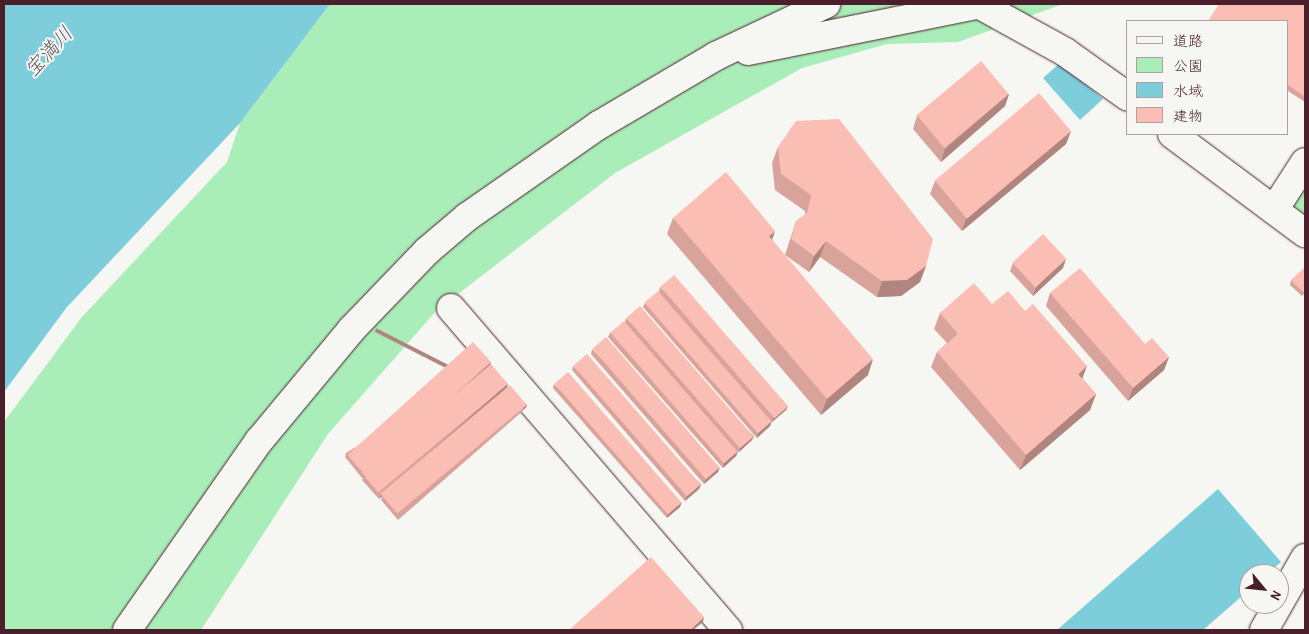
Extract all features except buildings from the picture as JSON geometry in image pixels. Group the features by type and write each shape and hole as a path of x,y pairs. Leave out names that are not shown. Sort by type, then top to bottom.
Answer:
{"street":[{"path":"127,630 258,441 351,330 427,251 505,189 599,125 716,56 826,4"},
{"path":"716,56 981,4 1066,52 1126,97"},
{"path":"1173,135 1305,233"},
{"path":"1274,210 1305,162"},
{"path":"451,308 728,630"},
{"path":"1264,630 1305,558"}],"green space":[{"path":"330,4 1063,4 958,42 887,44 802,68 615,173 436,311 328,434 201,630 4,630 4,422 82,317 227,162 240,123"},
{"path":"1305,168 1305,222 1281,205"}],"water":[{"name":"宝満川","path":"4,4 330,4 240,123 67,307 4,392"},
{"path":"1060,63 1103,99 1080,120 1043,78"},
{"path":"1218,489 1281,562 1279,564 1239,564 1239,599 1203,630 1057,630"}]}
